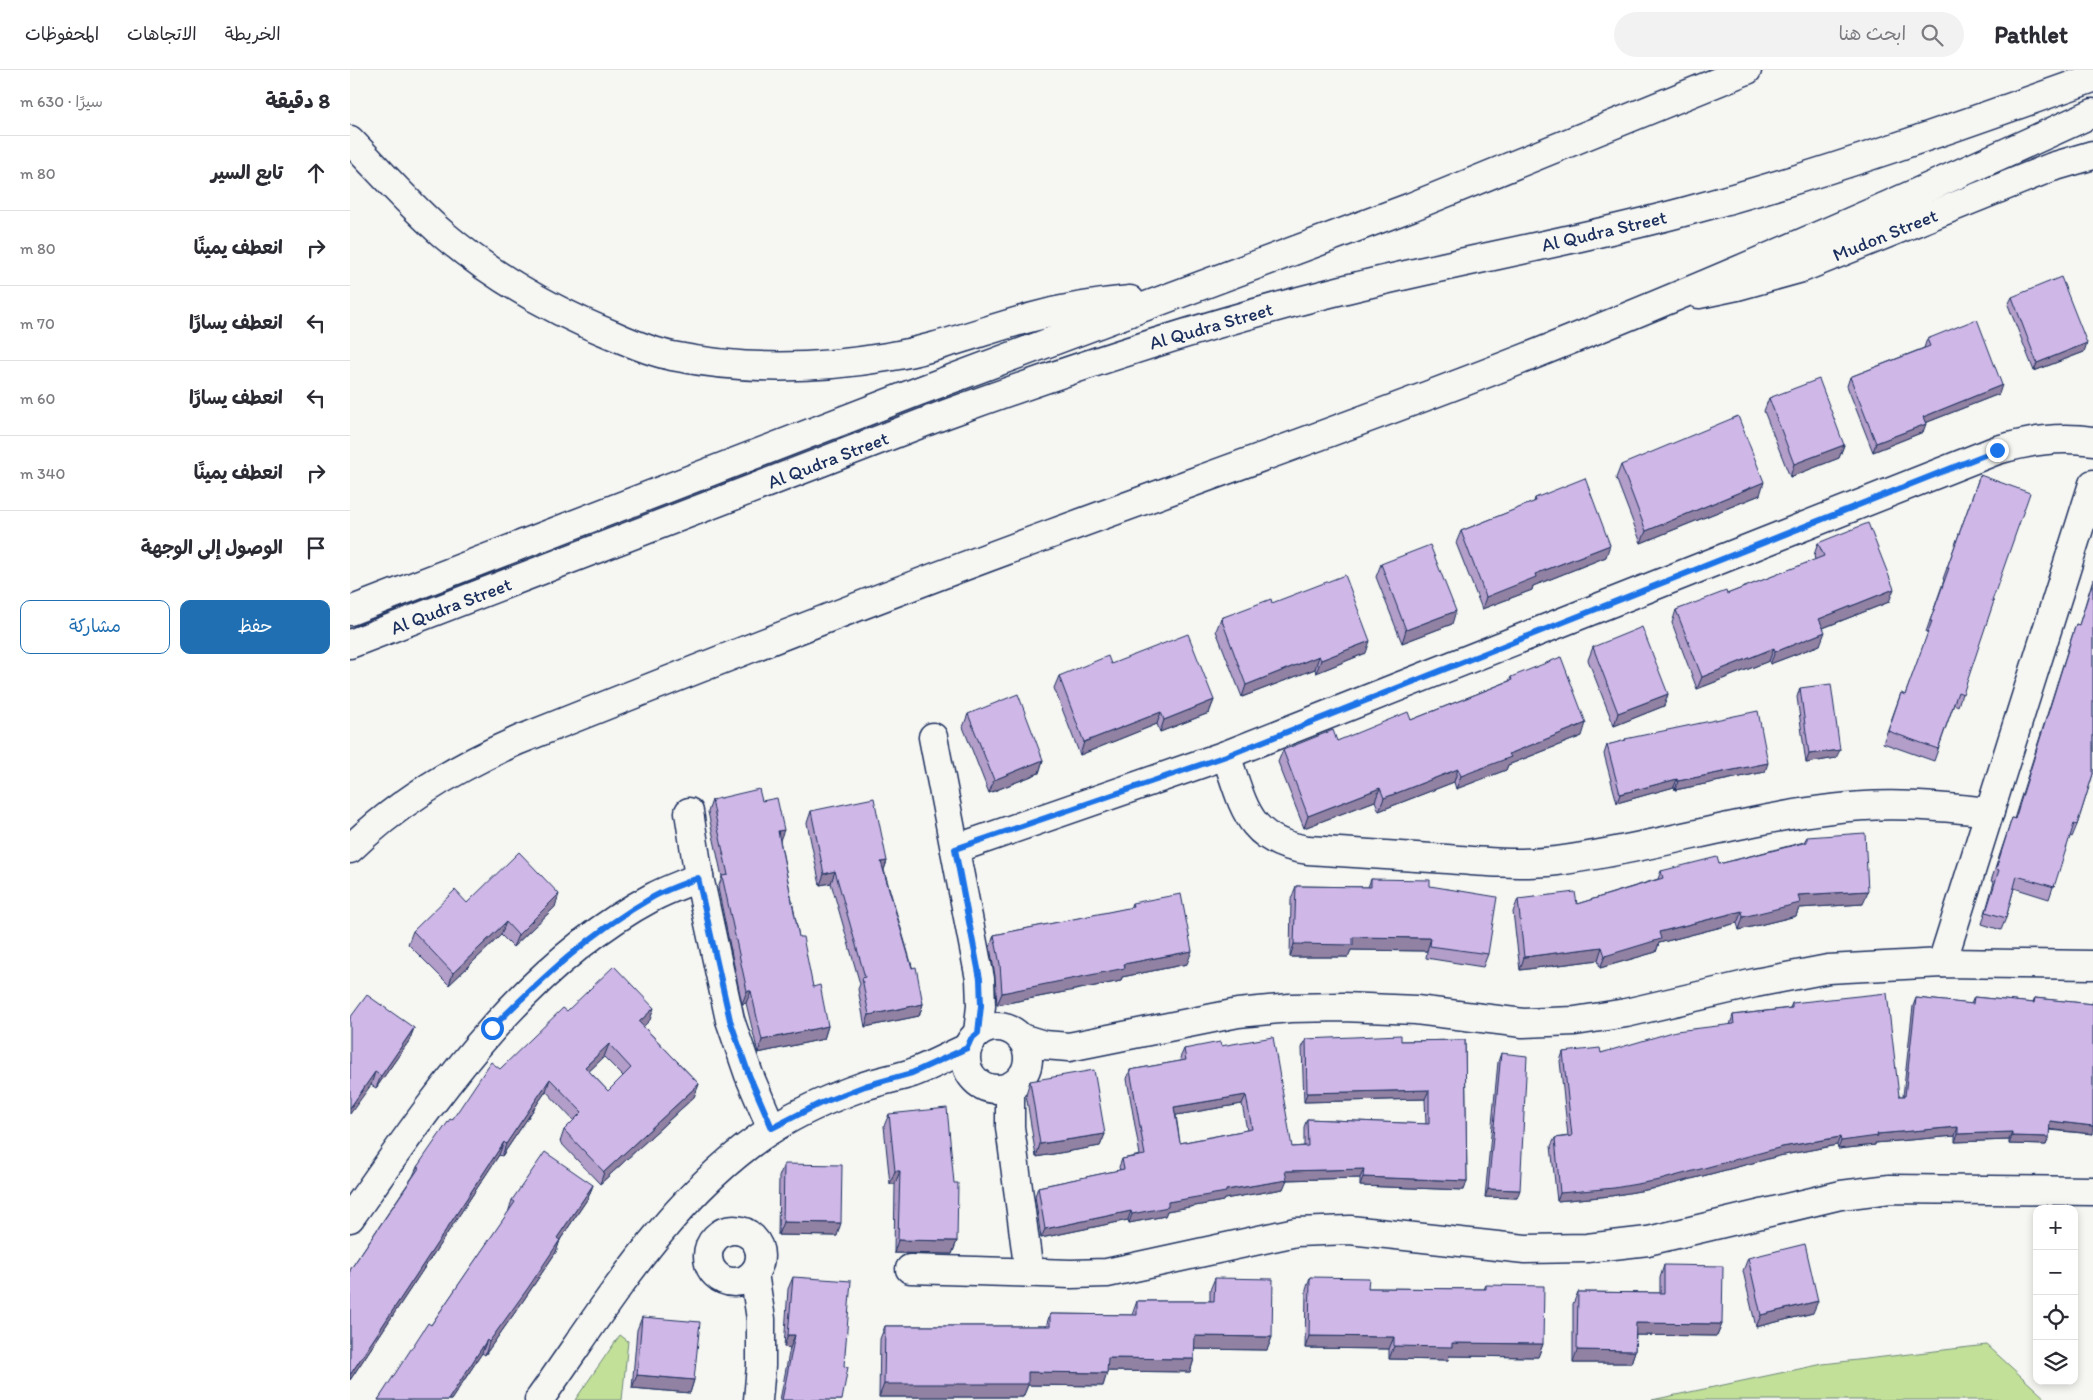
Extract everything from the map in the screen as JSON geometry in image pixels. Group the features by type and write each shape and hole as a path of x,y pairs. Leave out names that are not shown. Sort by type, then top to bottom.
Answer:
{"street":[{"name":"Al Qudra Street","path":"350,611 1164,298 1411,208 1747,70"},
{"name":"Al Qudra Street","path":"350,644 946,414 1042,379 1140,347 1331,293 1601,233 1732,199 1871,156 2093,78"},
{"path":"350,849 384,819 431,784 512,743 870,602 1425,397 1672,298 1846,224 2093,113"},
{"path":"350,140 416,210 475,260 511,284 588,326 670,356 757,366 845,363 928,349 1055,311 1091,304 1164,298"},
{"name":"Mudon Street","path":"1672,298 1738,286 1802,268 2052,168 2093,155"},
{"path":"955,849 1226,756 1997,450 2023,442 2051,438 2093,441"},
{"path":"1942,963 2093,484"},
{"path":"933,737 980,979 981,1006 1010,1127 1029,1273"},
{"path":"1226,756 1242,802 1252,822 1267,837 1286,847 1308,850 1502,863 1554,861 1606,854 1782,816 1833,808 1884,805 1934,806 1990,812"},
{"path":"689,812 698,878 730,1020 749,1075 772,1128"},
{"path":"350,1218 442,1089 492,1028 540,980 593,936 654,897 698,878"},
{"path":"539,1400 640,1258 680,1208 726,1163 772,1128 865,1086 912,1073 1069,1047 1230,1014 1290,1008 1343,1006 1416,1010 1523,1023 1575,1021 1626,1013 1801,973 1866,966 1942,963 2093,965"},
{"path":"995,1059 1044,1045 1069,1047"},
{"path":"910,1269 1029,1273 1107,1273 1296,1232 1350,1230 1525,1249 1586,1248 1648,1241 1840,1195 1890,1189 2093,1191"},
{"path":"754,1273 761,1319 761,1366 758,1400"}],"green space":[{"path":"620,1335 628,1341 622,1400 575,1400"},
{"path":"1987,1345 2047,1400 1652,1400 1823,1364"}],"building":[{"path":"2061,277 2087,343 2037,363 2012,297"},
{"path":"1977,319 2002,385 1923,417 1926,424 1876,443 1850,377 1930,346 1927,339"},
{"path":"1819,379 1844,445 1794,464 1769,398"},
{"path":"1738,416 1764,482 1646,531 1621,465"},
{"path":"1980,475 2030,493 1992,601 1994,601 1963,694 1958,692 1938,749 1888,731 1901,693 1905,695 1932,621 1930,621 1949,568 1947,568"},
{"path":"1585,478 1610,545 1535,574 1536,577 1486,597 1461,531 1536,501 1535,498"},
{"path":"1868,523 1894,589 1819,619 1825,632 1775,652 1774,648 1702,677 1676,610 1726,591 1727,594 1824,556 1818,543"},
{"path":"1430,545 1456,611 1406,630 1381,564"},
{"path":"1345,575 1370,641 1321,660 1319,656 1246,685 1221,618 1271,599 1272,603"},
{"path":"2093,581 2093,774 2077,825 2074,824 2054,887 2017,876 2006,918 1986,912 1999,870 1996,869 2012,818 2015,819 2076,624 2079,625"},
{"path":"1642,627 1668,694 1618,713 1593,647"},
{"path":"1188,634 1214,700 1164,720 1161,712 1084,742 1059,676 1108,656 1111,664"},
{"path":"1561,657 1586,723 1509,754 1511,757 1461,776 1458,769 1384,798 1380,788 1308,816 1283,750 1333,730 1337,741 1408,712 1411,720 1512,680 1511,677"},
{"path":"1831,684 1840,750 1809,754 1800,688"},
{"path":"1018,694 1043,760 994,780 968,714"},
{"path":"1758,711 1768,763 1678,781 1677,779 1620,794 1607,745 1625,739"},
{"path":"759,789 762,801 777,798 784,830 778,831 799,937 803,937 813,987 820,985 828,1026 762,1040 751,991 747,991 722,876 728,875 712,800"},
{"path":"874,798 887,861 881,862 912,968 916,967 923,1004 869,1015 862,978 865,977 835,871 824,874 811,811"},
{"path":"1865,833 1868,891 1798,895 1800,903 1743,917 1742,911 1659,932 1661,939 1605,956 1602,947 1524,957 1518,899 1575,892 1577,904 1663,878 1661,871 1717,857 1719,864 1807,842 1807,837"},
{"path":"519,852 559,894 518,935 506,922 453,973 413,931 455,890 467,903"},
{"path":"1371,879 1430,880 1430,886 1497,897 1488,954 1430,946 1431,938 1353,937 1353,945 1294,944 1296,886 1371,887"},
{"path":"1181,894 1192,951 1124,964 1125,968 1002,993 1000,964 994,935 1133,907 1132,903"},
{"path":"614,966 654,1008 639,1022 699,1084 604,1172 564,1130 582,1112 550,1079 506,1144 504,1142 350,1375 350,1270 419,1168 417,1167 450,1119 452,1120 491,1062 500,1069 563,1008 567,1011","holes":["609,1044 631,1068 608,1091 585,1067"]},
{"path":"1887,993 1899,1096 1905,1096 1916,998 1973,1004 1974,997 2034,1003 2035,998 2093,1004 2093,1126 2050,1121 2049,1137 2012,1136 2012,1132 1958,1134 1958,1127 1877,1134 1878,1136 1841,1141 1840,1137 1782,1147 1660,1180 1614,1188 1560,1193 1555,1138 1572,1136 1563,1052 1600,1048 1601,1053 1676,1031 1734,1024 1733,1015 1792,1008 1792,1003"},
{"path":"367,995 414,1028 381,1076 375,1072 350,1108 350,1018"},
{"path":"1401,1035 1401,1041 1465,1040 1467,1181 1363,1177 1364,1169 1285,1171 1287,1180 1168,1202 1168,1207 1132,1214 1131,1211 1045,1229 1038,1187 1124,1169 1122,1159 1145,1155 1130,1070 1186,1060 1184,1049 1220,1042 1221,1046 1273,1037 1292,1147 1308,1146 1307,1119 1429,1124 1429,1090 1307,1093 1306,1039","holes":["1246,1095 1252,1129 1180,1143 1174,1107"]},
{"path":"1501,1053 1527,1056 1520,1190 1488,1189"},
{"path":"1094,1070 1105,1134 1040,1144 1030,1081"},
{"path":"947,1108 954,1183 958,1183 957,1241 898,1240 900,1171 895,1171 889,1114"},
{"path":"545,1152 593,1185 557,1238 560,1240 528,1288 489,1342 487,1340 448,1400 378,1400 428,1323 431,1325 515,1202 512,1200"},
{"path":"784,1164 842,1165 841,1223 783,1222"},
{"path":"1805,1244 1818,1301 1761,1315 1748,1258"},
{"path":"1664,1265 1723,1266 1722,1324 1636,1323 1635,1351 1577,1350 1578,1292 1664,1293"},
{"path":"793,1277 851,1281 844,1366 848,1367 842,1400 782,1400 795,1335 788,1335"},
{"path":"1310,1277 1369,1278 1368,1288 1486,1289 1486,1285 1544,1286 1543,1344 1452,1343 1452,1347 1394,1346 1394,1337 1309,1336"},
{"path":"1215,1278 1273,1279 1272,1337 1195,1336 1194,1359 1108,1358 1107,1373 1028,1372 1028,1384 884,1384 885,1326 1050,1326 1050,1314 1137,1315 1137,1301 1214,1301"},
{"path":"642,1317 700,1322 694,1380 637,1375"}],"route":[{"path":"492,1028 540,980 593,936 654,897 698,878 730,1020 749,1075 772,1128 819,1104 865,1086 912,1073 967,1048 971,1039 978,1033 981,1006 980,979 955,849 1226,756 1997,450"}]}
